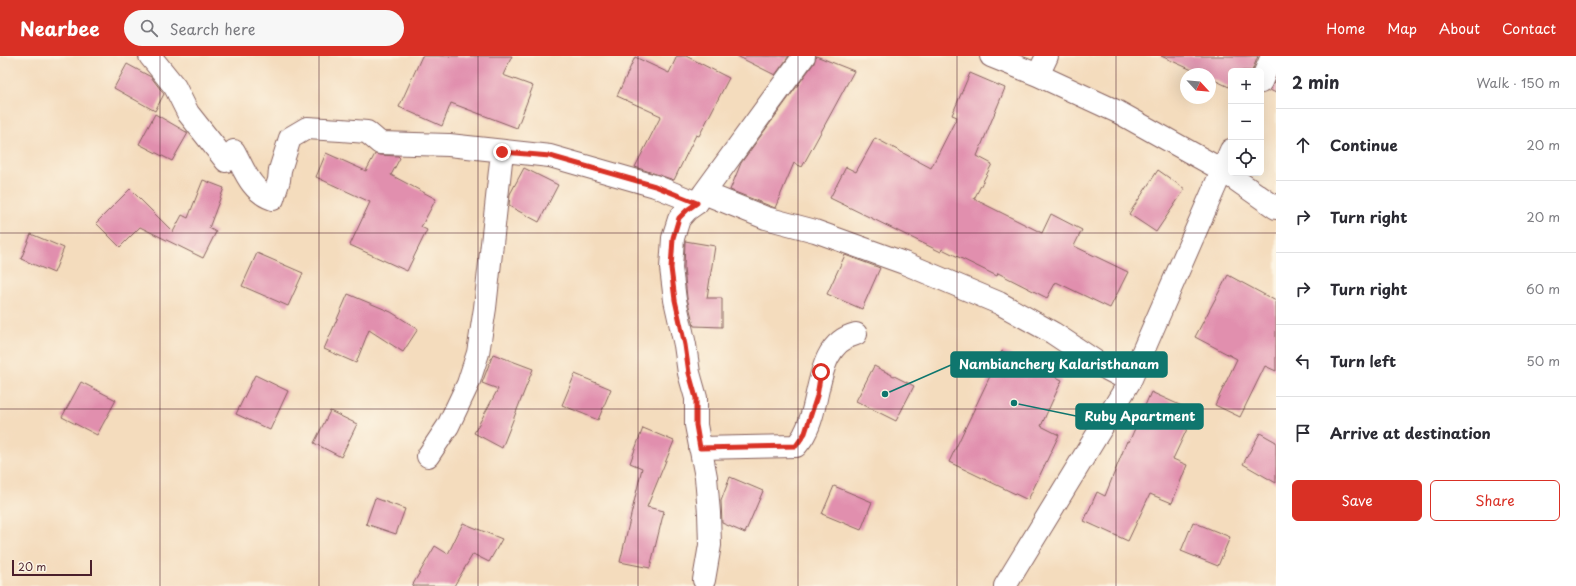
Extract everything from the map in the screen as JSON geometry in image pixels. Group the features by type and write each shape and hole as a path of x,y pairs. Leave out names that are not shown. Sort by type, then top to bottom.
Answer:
{"street":[{"path":"150,56 175,88 188,113 226,161 234,151 251,184 264,196 272,199 279,180 280,170 290,138 307,128 367,132 380,143 449,145 502,152 550,156 815,231 904,263 999,303 1053,333 1107,370 1130,381"},
{"path":"704,580 710,545 706,477 696,425 696,398 689,373 685,345 675,300 671,268 673,238 679,218 700,198 804,56"},
{"path":"991,56 1043,65 1118,112 1222,170 1276,208"},
{"path":"1264,75 1272,56"},
{"path":"428,456 448,426 468,384 478,353 485,308 502,152"},
{"path":"1005,586 1130,381 1228,157"},
{"path":"700,448 796,446 805,433 817,396 821,372 829,355 835,345 849,335 856,334"}],"building":[{"path":"422,56 512,56 503,75 533,86 517,128 451,103 442,126 399,107"},
{"path":"677,56 686,56 729,78 699,136 696,135 674,180 635,167 661,116 617,96 635,57 669,73"},
{"path":"737,56 789,56 775,75"},
{"path":"816,56 854,71 802,167 794,163 775,208 730,190 741,163 814,63"},
{"path":"1161,56 1258,56 1253,68 1228,68 1228,87 1216,81 1216,68 1188,68"},
{"path":"127,64 151,77 164,94 155,111 114,88"},
{"path":"970,73 1005,88 977,156 992,164 974,199 1042,233 1051,214 1082,230 1074,246 1128,272 1110,308 1056,282 1047,298 998,273 997,276 942,249 941,252 830,198 846,167 856,172 875,138 931,168 957,117 952,115"},
{"path":"1276,79 1276,93 1270,90"},
{"path":"155,114 188,133 172,161 139,144"},
{"path":"326,153 366,171 375,154 398,156 400,158 391,175 436,199 421,227 427,230 407,271 350,245 370,202 316,177"},
{"path":"524,168 558,185 539,222 509,206 510,194"},
{"path":"1158,170 1185,189 1156,232 1129,214"},
{"path":"203,180 224,188 209,228 216,232 203,258 140,227 120,247 96,223 130,189 173,232 182,215 188,218"},
{"path":"31,234 64,248 54,273 21,259"},
{"path":"685,241 715,246 707,298 722,298 722,327 694,326 687,298 684,268"},
{"path":"257,253 303,273 288,306 242,286"},
{"path":"845,255 880,268 862,309 827,294"},
{"path":"1228,275 1276,301 1276,371 1265,366 1240,417 1215,405 1237,359 1195,337"},
{"path":"348,294 391,312 418,329 403,352 369,330 356,363 324,349"},
{"path":"1002,351 1062,380 1041,426 1059,435 1028,500 949,462"},
{"path":"493,354 533,369 502,448 474,433 498,389 482,383"},
{"path":"874,366 914,386 896,421 856,401"},
{"path":"575,374 611,389 598,420 562,405"},
{"path":"255,375 288,391 270,430 236,414"},
{"path":"81,382 116,400 97,435 62,417"},
{"path":"1151,392 1195,412 1173,459 1187,465 1172,503 1150,494 1128,541 1084,521 1097,492 1105,496 1127,441 1129,442"},
{"path":"330,411 357,424 341,457 314,443"},
{"path":"643,428 674,441 647,507 664,511 650,568 620,562 642,468 630,463"},
{"path":"1260,433 1276,442 1276,483 1243,464"},
{"path":"730,477 763,491 745,533 722,523 721,501"},
{"path":"834,486 872,502 861,530 822,514"},
{"path":"375,498 405,509 396,534 366,524"},
{"path":"1193,522 1230,537 1218,566 1181,551"},
{"path":"463,523 502,539 489,562 473,554 454,586 412,586 435,546 448,554"}],"place":[{"name":"Nambianchery Kalaristhanam","path":"885,394"},
{"name":"Ruby Apartment","path":"1014,403"}],"route":[{"path":"502,152 550,156 655,186 697,203 679,218 673,238 671,268 675,300 685,345 689,373 696,398 696,425 700,448 796,446 805,433 817,396 821,372"}]}
